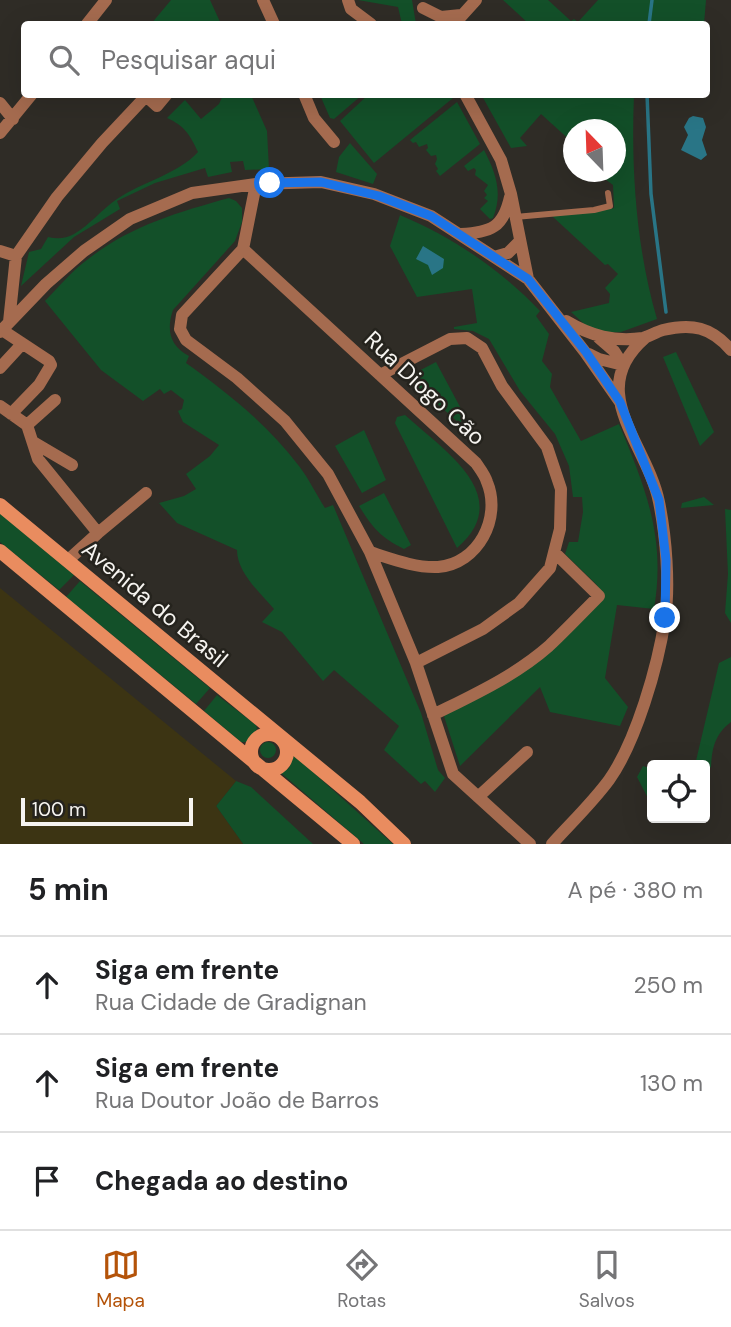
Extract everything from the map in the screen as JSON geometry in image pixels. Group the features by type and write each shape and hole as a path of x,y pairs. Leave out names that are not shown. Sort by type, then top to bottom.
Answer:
{"main road":[{"name":"Avenida do Brasil","path":"0,505 360,802 404,844"},
{"path":"0,551 353,844"},
{"path":"265,734 281,738 286,746 285,762 271,770 257,766 251,752 254,741 265,734"}],"street":[{"path":"89,21 106,0"},
{"path":"264,0 273,21"},
{"path":"348,0 351,9 367,21"},
{"path":"423,4 441,18 458,20 475,0"},
{"path":"423,4 429,21"},
{"path":"0,133 29,98"},
{"path":"4,328 16,256 57,197 144,98"},
{"path":"150,98 157,106 164,98"},
{"path":"306,98 314,118 334,142"},
{"path":"467,98 501,160 511,194 528,279"},
{"path":"0,103 13,119"},
{"path":"4,328 46,284 83,251 130,219 192,193 257,184 321,182 374,194 431,216 528,279 586,352 620,402 659,500 666,560 665,618 634,733 610,778 552,844"},
{"path":"257,184 243,249 182,315 180,329 186,340 237,378 285,421 328,474 370,552 416,663 453,774 530,844"},
{"path":"491,255 485,240 507,211 511,194"},
{"path":"461,234 493,228 519,239"},
{"path":"491,255 508,253 519,239"},
{"name":"Rua Diogo Cão","path":"243,249 476,463 488,482 492,504 489,525 477,547 459,563 437,567 408,564 370,552"},
{"path":"0,251 16,256"},
{"path":"557,315 586,333 599,337 645,338"},
{"path":"620,402 618,378 631,349 645,338 662,331 691,326 706,330 724,341 731,350"},
{"path":"4,328 51,365 39,385 11,414"},
{"path":"599,337 624,365"},
{"path":"380,375 450,339 467,338 482,348 502,386 547,447 561,489 560,529 550,568 519,603 483,629 416,663"},
{"path":"0,368 22,344"},
{"path":"586,352 599,359 624,365"},
{"path":"27,425 55,400"},
{"path":"0,406 27,425 38,459 98,533"},
{"path":"33,442 72,465"},
{"path":"67,561 146,493"},
{"path":"433,715 521,667 548,647 599,596 554,552"},
{"path":"478,797 527,752"}],"lane":[{"path":"515,217 594,210 610,206 608,192"}],"green space":[{"path":"171,0 210,0 220,21 154,21"},
{"path":"358,0 412,0 416,21 401,21 398,7"},
{"path":"503,0 548,0 571,21 526,21"},
{"path":"598,0 706,0 704,21 579,21"},
{"path":"222,98 252,98 267,131 269,169 245,170 243,161 230,162 232,172 208,177 205,168 155,183 117,201 120,209 74,237 21,286 29,252 41,249 48,237 61,238 74,234 117,199 170,172 198,152 186,132 167,118 185,100 201,119 219,104"},
{"path":"321,98 358,98 334,119 330,118"},
{"path":"365,98 453,98 374,163 340,121"},
{"path":"483,98 634,98 636,208 644,264 657,319 621,332 594,333 571,312 609,303 610,294 605,288 618,274 552,216 614,208 613,185 609,182 626,182 626,119 563,119 563,134 541,114 520,138 527,146 511,148"},
{"path":"457,102 480,144 440,176 436,171 436,155 431,156 426,150 427,144 419,147 416,142 410,140"},
{"path":"350,143 377,174 373,184 336,172 339,157"},
{"path":"484,150 495,175 498,192 496,209 490,219 480,209 488,201 484,198 487,195 484,191 488,185 475,175 474,168 468,171 464,166"},
{"path":"229,198 242,208 242,222 235,241 173,310 171,337 189,356 186,363 247,410 287,451 303,471 325,508 333,505 421,713 438,770 445,778 435,792 425,781 421,784 384,750 399,726 334,670 323,681 282,632 262,622 274,609 245,574 237,550 177,523 159,503 184,496 196,489 186,474 210,456 219,445 183,422 178,411 182,409 184,400 171,390 164,394 160,389 143,401 101,370 45,301 78,267 117,240 152,223"},
{"path":"400,215 475,256 509,282 540,311 536,316 549,334 542,361 552,374 550,387 581,441 619,424 645,492 657,559 654,609 617,605 605,678 628,707 620,726 550,712 540,687 460,766 443,713 498,685 601,596 597,585 565,554 569,542 578,542 583,512 582,497 573,497 569,466 555,434 520,391 489,339 473,331 454,329 477,323 472,289 417,297 390,246"},
{"path":"676,352 714,432 700,446 663,357"},
{"path":"436,362 466,418 459,423 407,377"},
{"path":"405,415 454,459 468,475 477,492 480,510 474,529 457,548 395,423 397,417"},
{"path":"364,430 386,480 362,493 335,446"},
{"path":"384,493 411,545 404,549 378,531 359,506"},
{"path":"704,497 714,505 681,508 682,503"},
{"path":"725,509 731,510 731,623 725,613 728,574"},
{"path":"0,513 74,575 59,590 0,542"},
{"path":"80,581 210,688 196,704 66,597"},
{"path":"731,657 731,722 718,737 710,768 710,760 696,760 719,663"},
{"path":"217,695 256,725 257,729 247,742 241,742 204,711"},
{"path":"268,742 274,744 274,756 268,758 262,756 260,750 262,744"},
{"path":"294,755 393,844 364,844 281,773 289,768"},
{"path":"643,766 647,767 647,796 637,777"},
{"path":"236,781 251,787 313,844 243,844 216,806"}],"sand":[{"path":"0,588 236,781 216,806 243,844 0,844"}],"water":[{"path":"693,116 703,118 706,127 702,140 707,155 701,160 681,150 688,135 684,127"},
{"path":"423,246 444,259 443,268 432,275 428,265 416,259"}],"waterway":[{"path":"649,21 652,0"},
{"path":"647,98 651,194 666,312"}],"route":[{"path":"270,183 321,182 374,194 431,216 528,279 586,352 620,402 659,500 666,560 665,618"}]}
